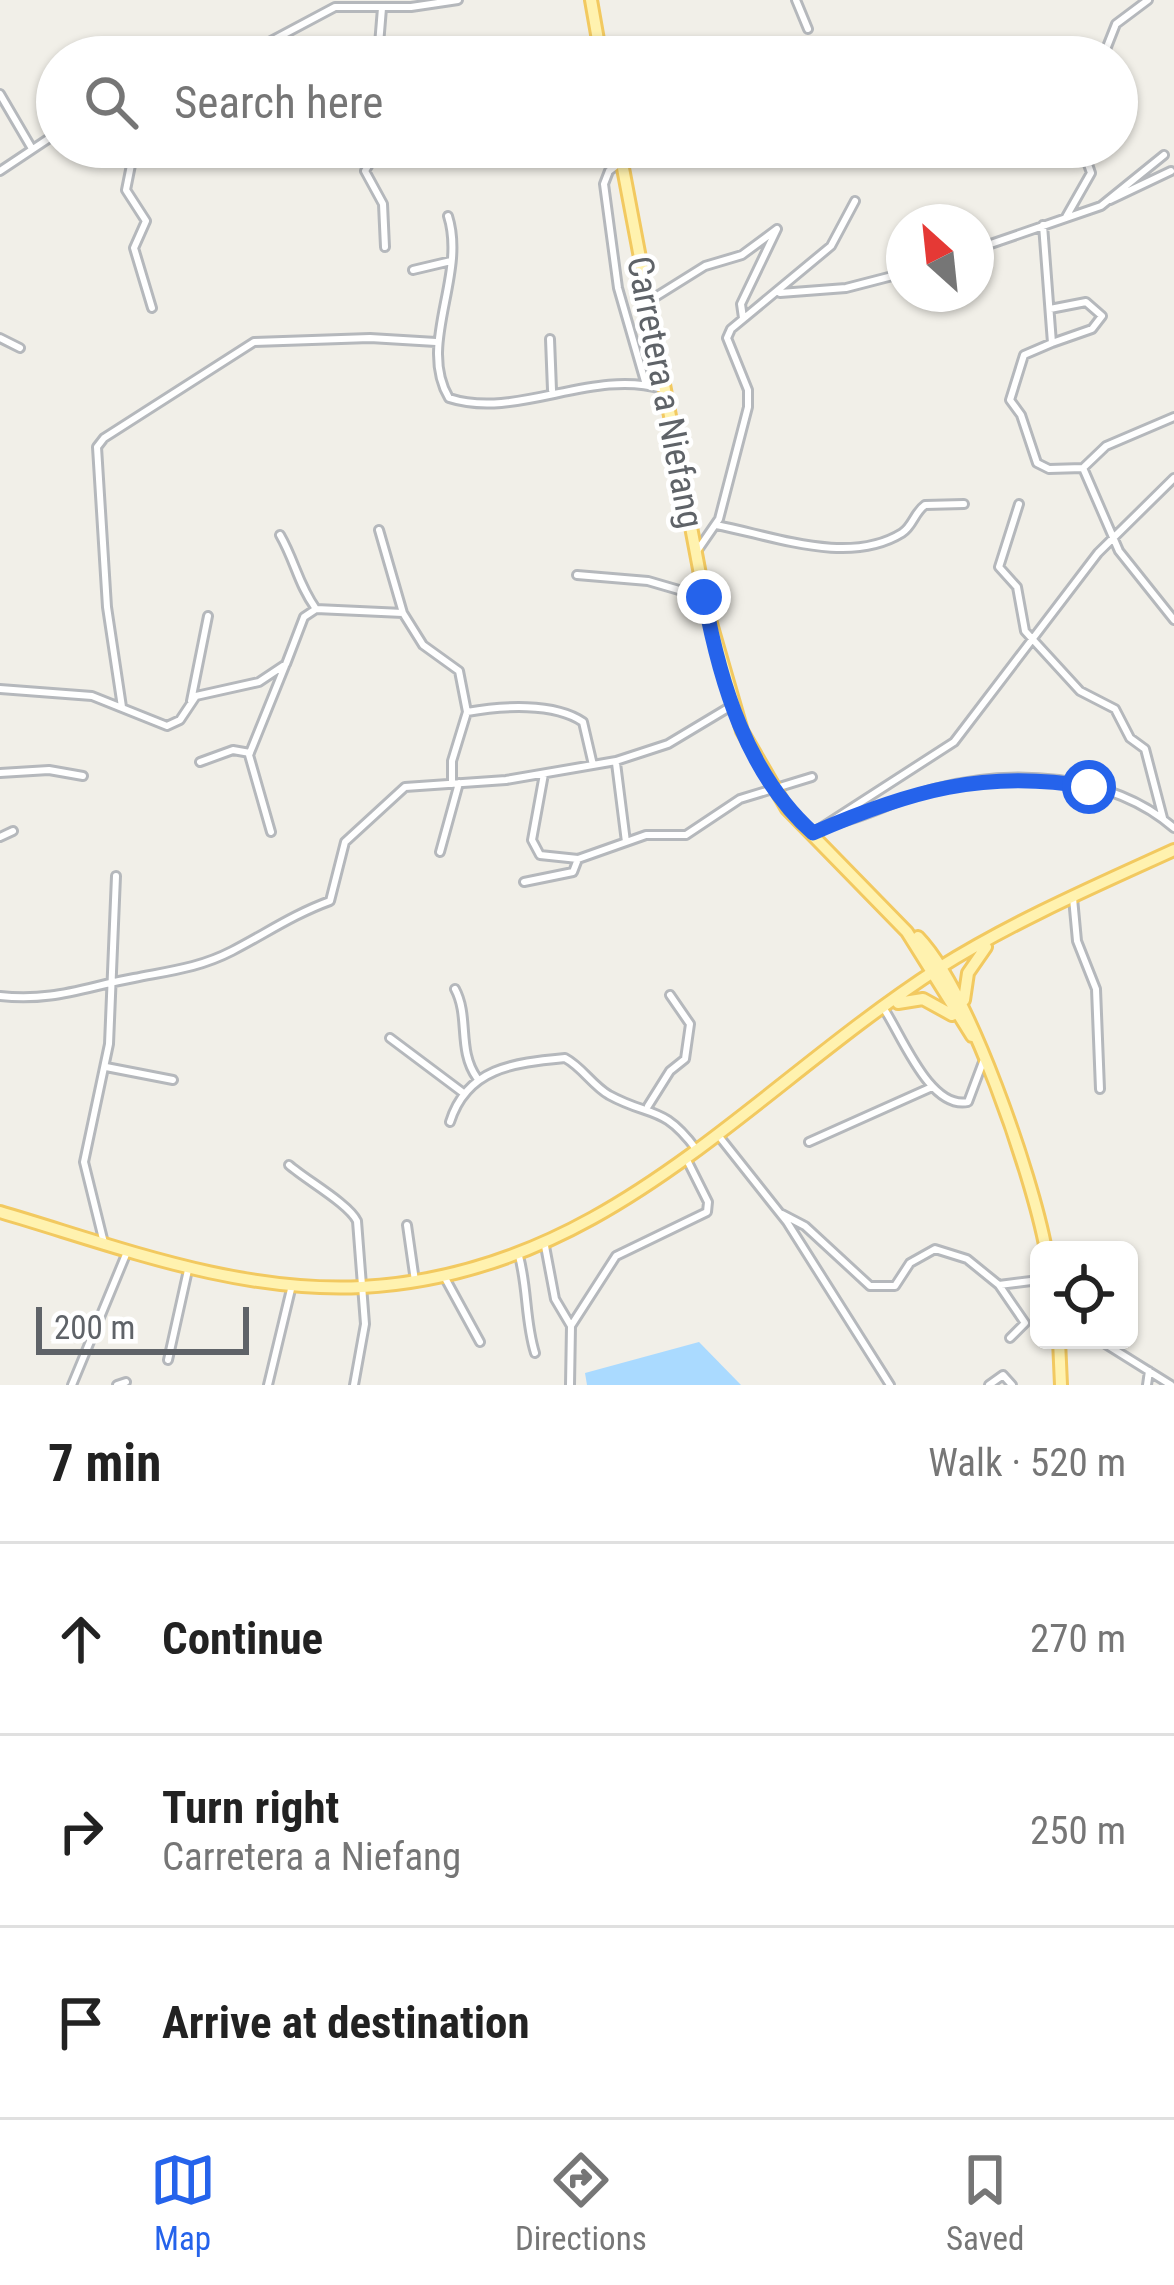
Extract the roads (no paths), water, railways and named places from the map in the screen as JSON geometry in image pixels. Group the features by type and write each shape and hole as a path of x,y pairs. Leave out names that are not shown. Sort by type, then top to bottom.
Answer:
{"main road":[{"path":"590,0 598,36"},
{"name":"Carretera a Niefang","path":"623,168 704,597 733,705 772,787 913,934"},
{"path":"0,1212 188,1269 292,1285 361,1287 415,1281 519,1256 545,1246 691,1154 938,969 1174,850"},
{"path":"913,934 933,948 967,953"},
{"path":"913,934 938,969 982,1062 1024,1166 1044,1241"},
{"path":"913,934 964,1009"},
{"path":"968,1031 964,1009 968,973 995,938"},
{"path":"921,982 926,957"},
{"path":"886,1007 923,999 968,1031"},
{"path":"1059,1349 1061,1385"}],"street":[{"path":"279,36 327,10 458,0"},
{"path":"796,0 808,29"},
{"path":"1111,36 1116,24 1148,0"},
{"path":"380,36 382,8"},
{"path":"0,94 31,147"},
{"path":"0,171 36,144"},
{"path":"1107,202 1164,155"},
{"path":"131,168 126,190 146,221 134,248 152,308"},
{"path":"367,168 383,204 385,247"},
{"path":"614,168 605,175 604,184 617,288 646,385"},
{"path":"1066,217 1090,168"},
{"path":"994,243 1107,202 1171,171"},
{"path":"697,551 716,525 748,407 748,390 727,338 743,318 831,246 855,201"},
{"path":"448,216 453,232 451,261 444,328 436,342 449,398 503,402 552,390 646,385 666,390"},
{"path":"1043,225 1052,343"},
{"path":"649,301 705,266 742,255 777,229 741,304 743,318"},
{"path":"412,270 451,261"},
{"path":"777,293 846,288 886,278"},
{"path":"1050,309 1086,302 1102,316 1092,329 1024,355 1010,400 1021,415 1037,463 1083,468 1106,446 1174,417"},
{"path":"0,338 20,347"},
{"path":"122,707 100,526 97,447 104,438 254,342 348,338 436,342"},
{"path":"550,339 552,390"},
{"path":"1083,468 1112,538 1153,599 1174,620"},
{"path":"834,824 954,742 1112,538 1174,478"},
{"path":"716,525 830,550 891,538 911,525 926,505 964,504"},
{"path":"1019,504 999,567 1017,587 1025,631 1080,691 1110,704 1130,738 1145,748 1162,818"},
{"path":"379,530 403,613 423,645 459,671 467,712 452,761 455,784 440,852"},
{"path":"280,535 296,559 301,587 316,609"},
{"path":"577,575 648,581 704,597"},
{"path":"271,832 250,753 304,617 316,609 403,613"},
{"path":"0,688 92,696 167,726 180,720 191,701 208,616"},
{"path":"191,701 259,682 286,664"},
{"path":"0,995 50,1000 68,992 116,986 130,978 186,971 330,902 345,842 383,813 399,790 544,775 616,761 668,744 733,705"},
{"path":"467,712 570,714 584,722 593,766"},
{"path":"200,762 240,749 250,753"},
{"path":"616,761 626,842"},
{"path":"0,773 49,770 83,776"},
{"path":"544,775 535,848 553,860 578,859 646,835 686,835 740,800 812,777"},
{"path":"813,833 930,790 978,778 1029,777 1108,793 1174,828"},
{"path":"0,837 13,831"},
{"path":"524,882 573,872 578,859"},
{"path":"104,1243 83,1162 105,1067 116,986 116,876"},
{"path":"1073,898 1077,941 1096,989 1100,1089"},
{"path":"455,989 465,1008 468,1065 477,1078"},
{"path":"648,1106 670,1071 685,1059 690,1024 670,994"},
{"path":"886,1007 932,1087 951,1101 968,1102 982,1062"},
{"path":"390,1038 462,1092"},
{"path":"450,1122 462,1092 477,1078 565,1058 608,1094 648,1106 674,1121 691,1154 708,1202 707,1212 616,1256 571,1326"},
{"path":"105,1067 173,1080"},
{"path":"809,1142 932,1087"},
{"path":"718,1135 779,1213 890,1385"},
{"path":"289,1165 323,1196 352,1210 363,1252 364,1336 354,1385"},
{"path":"779,1213 805,1226 870,1286 895,1286 910,1263 935,1249 967,1259 999,1285 1025,1323 1010,1338"},
{"path":"407,1226 415,1281"},
{"path":"545,1246 555,1299 571,1326 570,1385"},
{"path":"72,1385 127,1252"},
{"path":"519,1256 531,1300 527,1326 536,1353"},
{"path":"168,1360 188,1269"},
{"path":"444,1277 481,1342"},
{"path":"999,1285 1030,1281"},
{"path":"268,1385 292,1285"},
{"path":"1114,1349 1171,1385"},
{"path":"1147,1385 1149,1371"},
{"path":"989,1385 1003,1376 1012,1385"},
{"path":"117,1385 126,1382"}],"water":[{"path":"699,1342 741,1385 587,1385 585,1373"}]}
